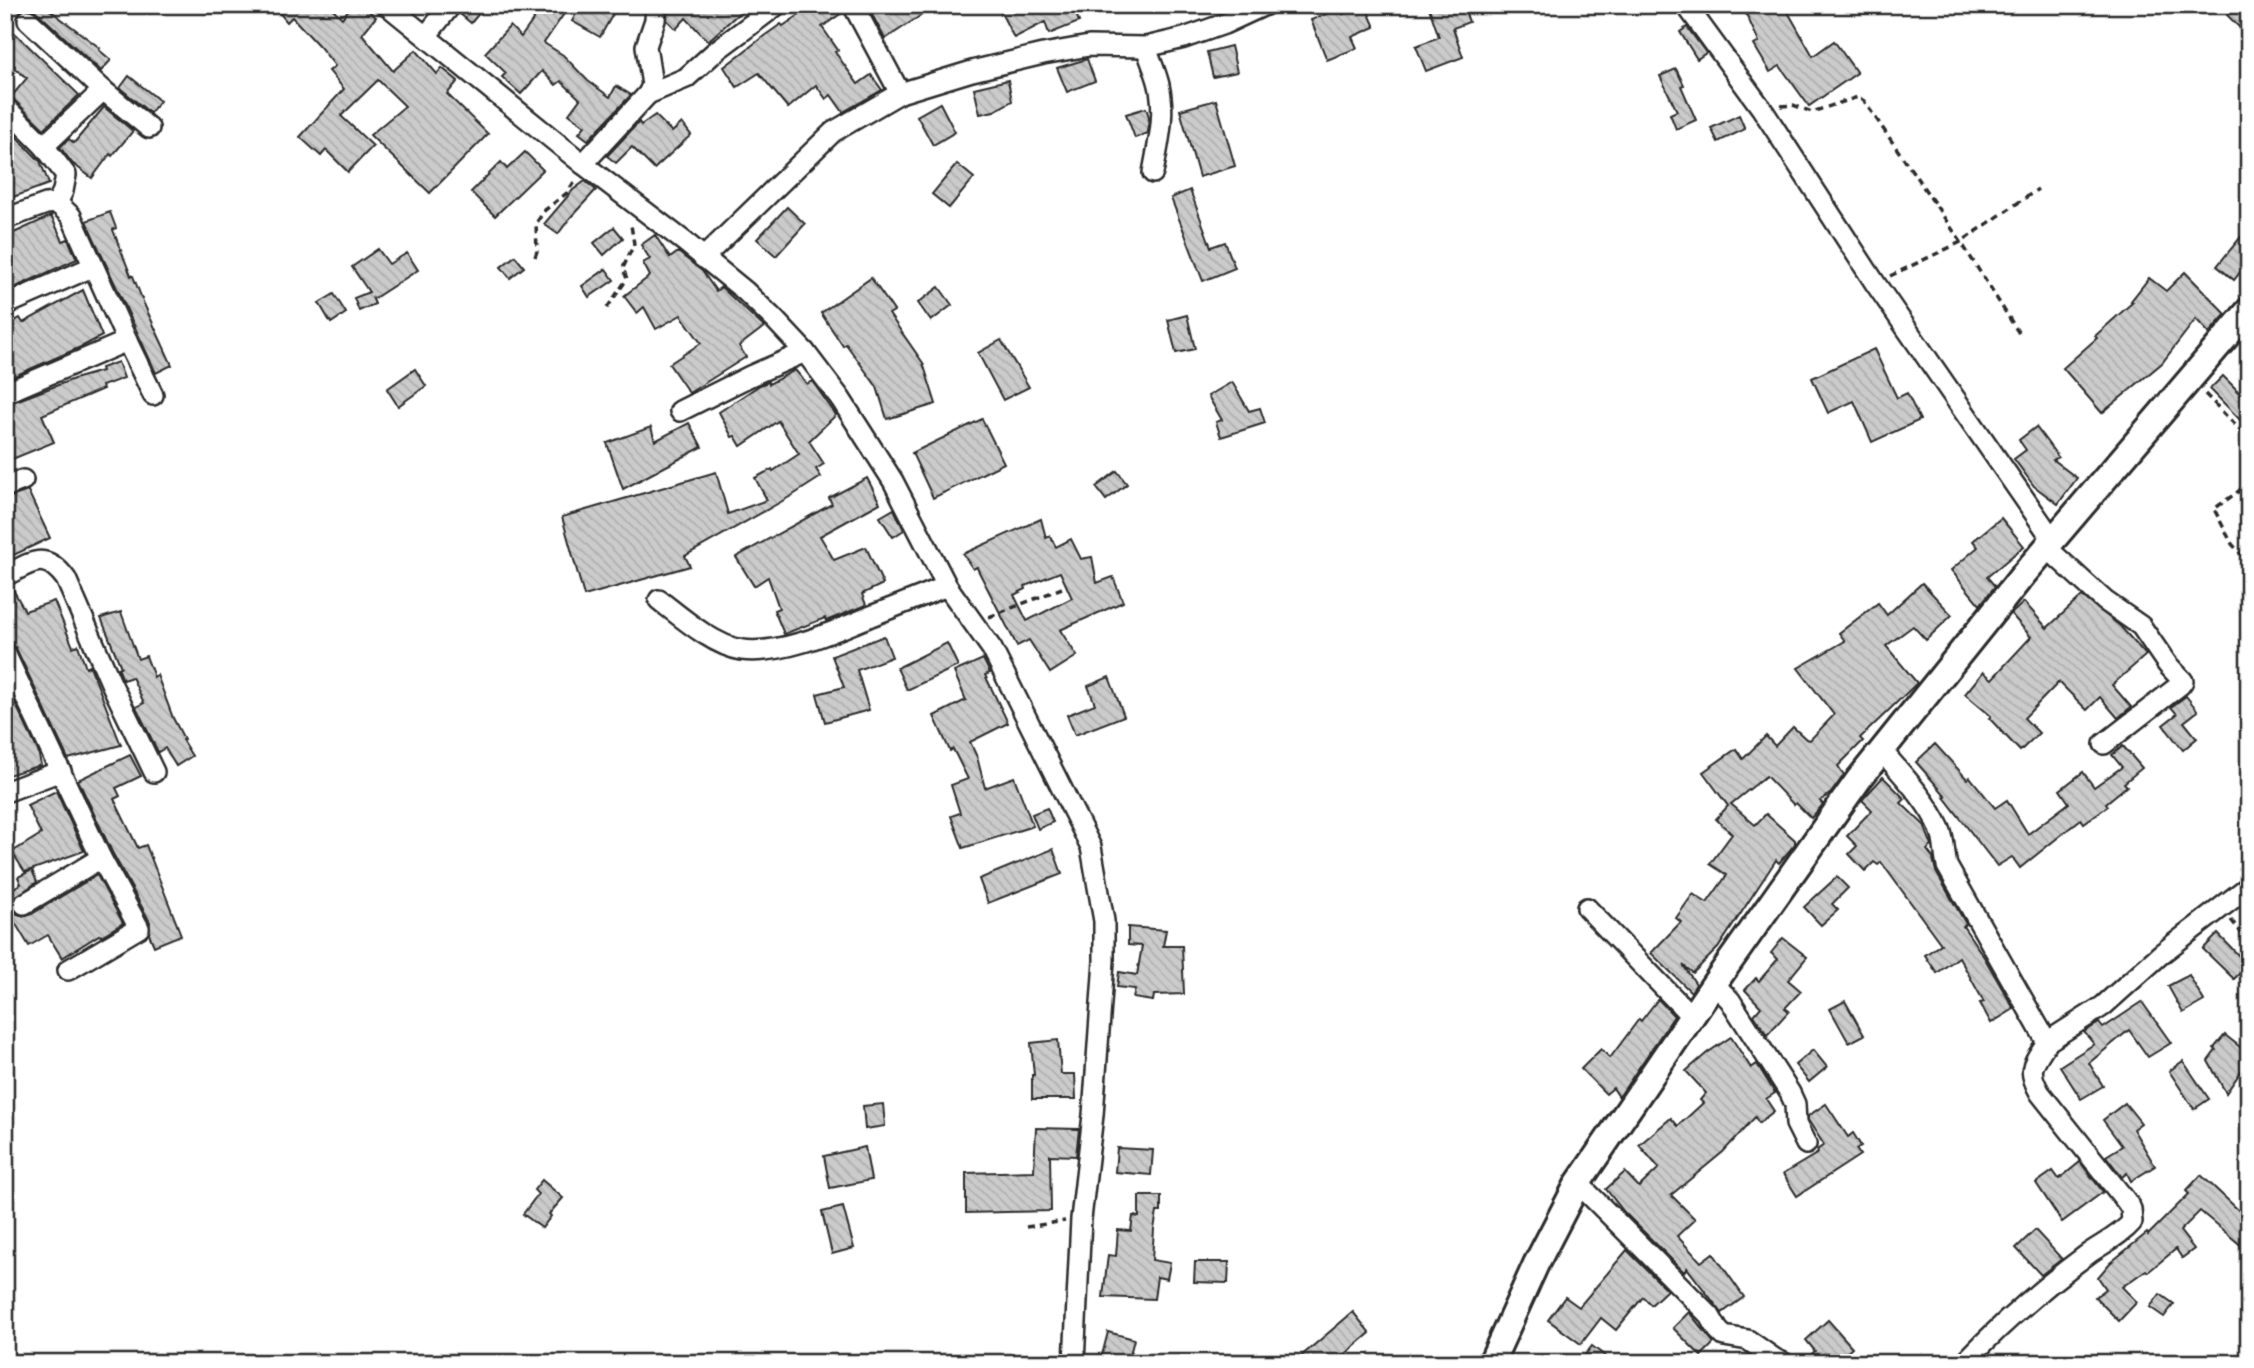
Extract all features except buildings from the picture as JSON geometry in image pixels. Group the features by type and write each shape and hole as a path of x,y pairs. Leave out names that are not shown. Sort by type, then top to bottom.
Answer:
{"street":[{"path":"387,5 745,291 805,352 840,398 893,481 947,586 992,649 1091,847 1104,921 1104,961 1093,1115 1081,1219 1074,1363"},
{"path":"426,36 452,5"},
{"path":"584,164 648,94 652,85 646,46 655,20 656,5"},
{"path":"703,258 834,132 900,93 972,71 1043,54 1089,46 1146,47 1184,38 1224,24 1265,5"},
{"path":"1686,5 1762,109 2053,550 2105,601 2141,626 2167,664 2183,681 2104,744"},
{"path":"861,8 900,93"},
{"path":"648,94 686,78 766,9"},
{"path":"28,20 103,90 149,128"},
{"path":"1146,47 1159,85 1162,106 1162,127 1153,173"},
{"path":"44,146 103,90"},
{"path":"5,107 44,146 66,175 57,203"},
{"path":"5,219 46,204 57,203 71,216 92,267 153,395"},
{"path":"5,305 92,267"},
{"path":"1491,1363 1536,1264 1587,1192 1692,1017 1722,992 1881,750 2053,550 2249,310"},
{"path":"5,393 127,341"},
{"path":"680,411 805,352"},
{"path":"5,576 34,561 51,563 60,571 154,772"},
{"path":"659,600 690,624 741,650 781,647 826,635 947,586"},
{"path":"7,661 102,858 139,928 68,970"},
{"path":"1881,750 1909,782 1937,822 1944,841 1947,866 2047,1042"},
{"path":"5,792 61,771"},
{"path":"24,904 102,858"},
{"path":"1964,1363 2050,1285 2126,1230 2132,1222 2132,1209 2040,1093 2032,1079 2034,1061 2047,1042 2103,1006 2161,954 2249,886"},
{"path":"1587,908 1692,1017"},
{"path":"1722,992 1790,1093 1795,1104 1796,1124 1806,1144"},
{"path":"1587,1192 1710,1316 1724,1336 1748,1340 1784,1363"}],"path":[{"path":"1762,109 1793,105 1812,112 1858,97 1864,101 1961,242 2020,335"},
{"path":"535,257 536,223 545,210 567,192 584,164"},
{"path":"1875,283 1961,242 2038,189"},
{"path":"607,308 627,279 622,268 634,244 631,227 637,206"},
{"path":"2191,380 2249,439"},
{"path":"2249,479 2239,491 2214,509 2232,544 2249,564"},
{"path":"974,622 1062,588"},
{"path":"2221,908 2249,942"},
{"path":"1026,1227 1081,1219"}]}
